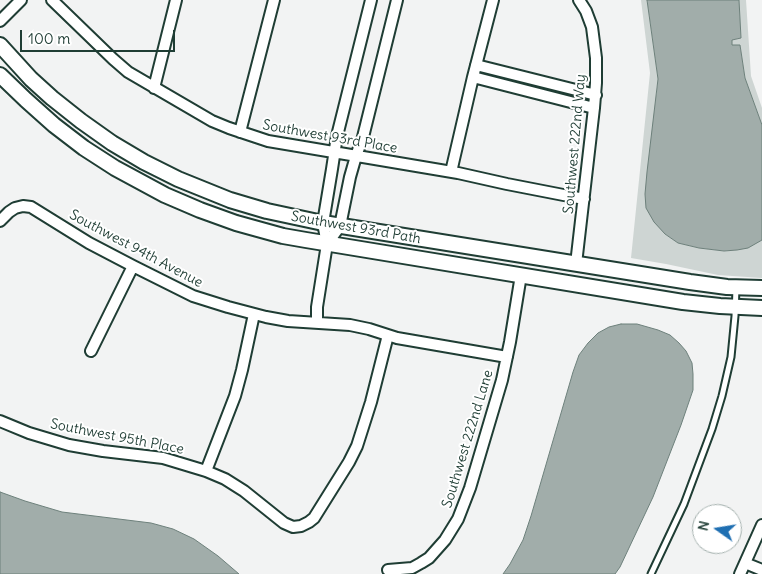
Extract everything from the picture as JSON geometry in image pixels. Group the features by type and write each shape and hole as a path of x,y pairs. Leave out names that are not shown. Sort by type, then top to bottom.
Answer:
{"street":[{"path":"0,21 21,0"},
{"name":"Southwest 93rd Place","path":"52,0 112,59 128,72 212,121 240,132 268,141 451,172 584,199"},
{"path":"154,88 176,0"},
{"path":"240,132 274,0"},
{"path":"317,323 317,308 327,244 323,223 337,136 370,0"},
{"path":"327,244 340,226 350,177 363,137 397,0"},
{"path":"451,172 493,0"},
{"name":"Southwest 222nd Way","path":"576,264 596,95 596,63 592,27 586,10 579,0"},
{"name":"Southwest 93rd Path","path":"0,45 31,79 66,110 96,132 144,162 178,179 213,194 249,206 323,223 576,264 690,282 762,288"},
{"path":"0,65 7,67 18,76 31,79"},
{"path":"476,65 596,95"},
{"path":"473,77 594,108"},
{"name":"Southwest 93rd Path","path":"3,81 68,136 107,163 148,187 200,210 236,223 283,236 521,276 683,302 762,308"},
{"name":"Southwest 94th Avenue","path":"0,221 10,210 20,206 34,208 89,243 132,266 193,296 216,304 288,321 350,325 388,336 507,357"},
{"path":"91,351 132,266"},
{"name":"Southwest 222nd Lane","path":"388,570 412,568 429,558 452,530 464,505 502,380 521,276"},
{"path":"206,471 235,396 254,314"},
{"name":"Southwest 95th Place","path":"0,421 35,435 69,444 103,451 163,458 206,471 225,479 244,491 285,524 296,527 304,525 317,513 357,446 371,402 388,336"},
{"path":"740,574 762,525"},
{"path":"745,563 762,570"}],"lane":[{"path":"651,574 684,504 722,396 729,366 736,287"}],"shaded area":[{"path":"641,0 647,0 658,79 656,93 665,234 678,243 724,251 737,250 762,240 762,278 718,275 631,258 650,73"},
{"path":"647,0 739,0 741,38 732,40 732,45 740,45 745,78 762,125 762,240 748,248 724,251 678,243 665,234 654,222 646,208 647,172 658,79"},
{"path":"739,0 746,0 751,76 762,108 762,125 745,78 740,46 732,45 732,40 741,38"},
{"path":"621,324 637,324 658,330 670,335 679,343 686,351 692,363 693,390 653,497 620,567 615,574 503,574 523,540 579,355 598,333 609,327"},
{"path":"0,492 62,512 151,523 173,529 194,539 239,574 0,574"}]}
